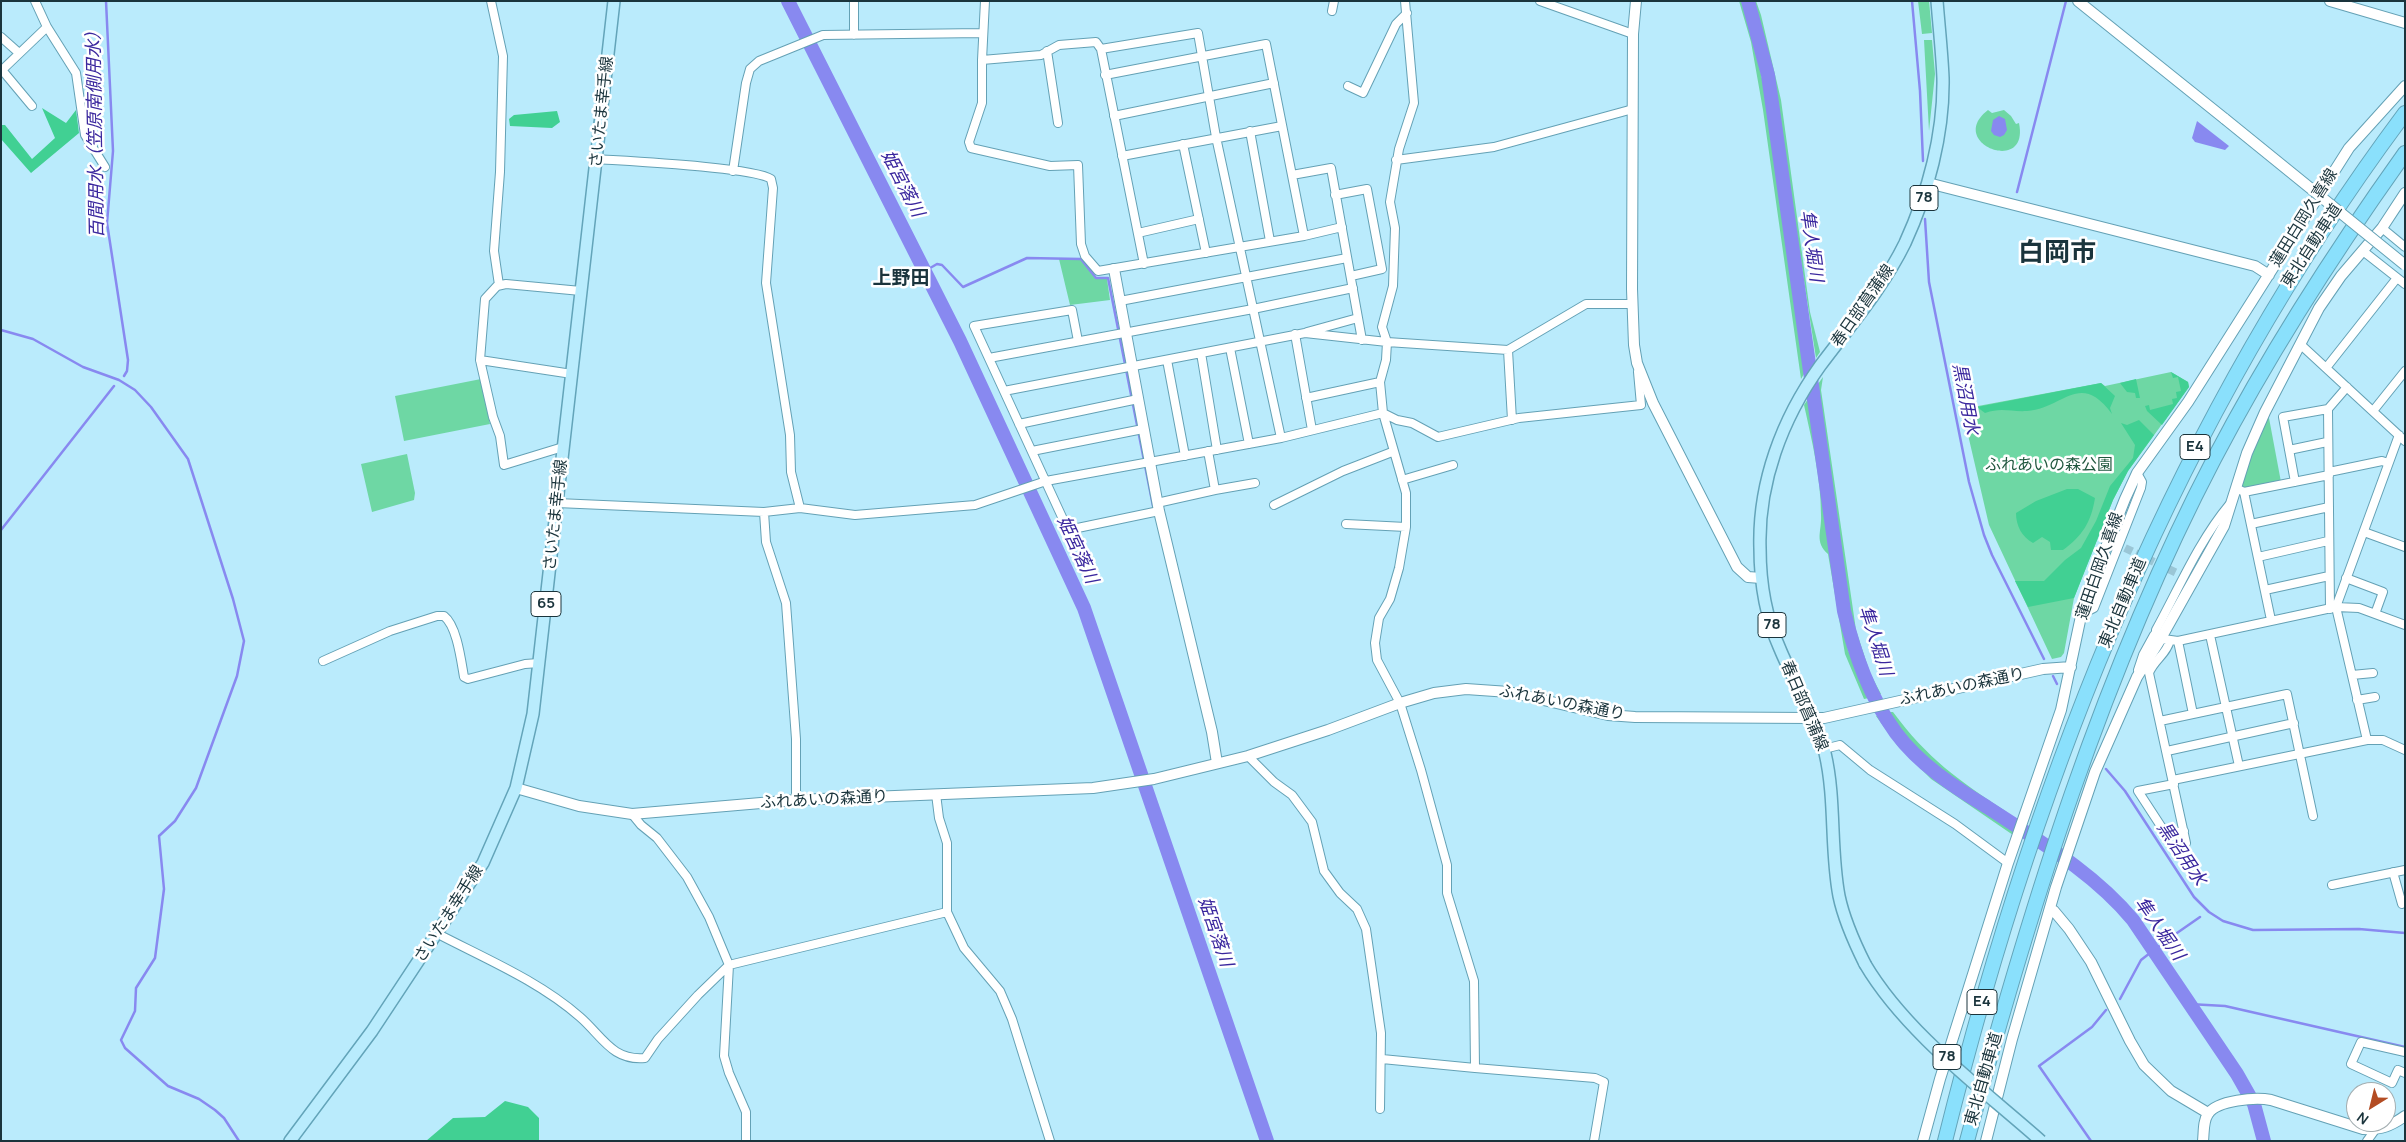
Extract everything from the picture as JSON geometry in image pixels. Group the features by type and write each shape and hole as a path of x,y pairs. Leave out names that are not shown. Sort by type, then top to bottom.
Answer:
{"highway":[{"name":"東北自動車道","path":"1945,1141 1996,956 2042,811 2105,644 2156,525 2241,362 2283,292 2345,195 2405,113"},
{"name":"東北自動車道","path":"1967,1141 2044,878 2095,731 2137,625 2214,459 2299,311 2343,240 2405,152"}],"main road":[{"name":"さいたま幸手線","path":"290,1141 372,1030 438,934 483,863 516,788 533,714 614,1"},
{"name":"春日部菖蒲線","path":"1937,1 1943,79 1942,115 1928,183 1920,206 1893,265 1876,292 1804,390 1782,433 1765,486 1760,545 1761,578 1778,646 1824,749 1833,792 1840,898 1848,926 1865,964 1888,998 1907,1020 2041,1141"}],"street":[{"path":"36,1 47,27 76,73 85,135 105,167"},
{"path":"491,1 503,48 504,63 494,251 500,285"},
{"path":"854,1 854,35"},
{"path":"985,1 982,33 982,103 969,142 971,148 1050,166 1078,165 1078,214 1081,244 1085,256 1098,271 1114,270 1304,236 1342,227"},
{"path":"1332,11 1334,1"},
{"path":"1404,1 1407,13 1414,103 1396,160 1390,202 1395,228 1393,286 1382,327 1387,342 1386,360 1380,382 1383,413 1392,452 1406,493 1406,526 1390,599 1379,618 1375,643 1377,660 1400,703 1447,866 1447,893 1474,981 1475,1068"},
{"path":"1540,1 1633,34"},
{"path":"557,503 764,512 800,508 855,515 975,505 1043,482 1281,438 1383,413 1396,420 1412,423 1438,436 1512,420 1567,412 1641,405 1634,345 1633,304 1633,34 1636,1"},
{"path":"2078,1 2405,264"},
{"path":"2330,1 2405,23"},
{"path":"1348,86 1363,93 1396,24 1407,13"},
{"path":"32,106 2,70 47,27"},
{"path":"733,171 746,83 750,69 759,61 823,35 982,33"},
{"path":"1101,50 1198,33 1216,137 1281,438"},
{"path":"1,37 19,53"},
{"path":"982,60 1041,55 1059,45 1096,42 1101,50 1144,264"},
{"path":"1105,75 1266,44 1304,236"},
{"path":"1047,51 1058,123"},
{"path":"1114,116 1274,84"},
{"name":"蓮田白岡久喜線","path":"1923,1141 1940,1078 2008,861 2061,710 2082,614 2116,518 2137,473 2188,402 2349,148 2405,86"},
{"path":"1396,160 1494,147 1634,110"},
{"path":"1122,156 1282,126"},
{"path":"1250,131 1270,241"},
{"path":"1183,144 1206,253"},
{"path":"596,159 765,174 771,179 773,188 766,283 790,435 792,472 800,508"},
{"path":"1292,175 1331,168 1362,340"},
{"path":"1928,183 2246,264 2269,275"},
{"path":"1335,195 1367,189 1382,269 1351,276"},
{"path":"2186,843 2149,673 2155,661 2168,647 2166,639 2182,575 2217,519 2240,490 2265,412 2319,308 2341,276 2382,228 2405,193"},
{"path":"1138,233 1199,219"},
{"path":"2382,228 2405,247"},
{"path":"2363,251 2405,284"},
{"path":"1120,301 1348,258"},
{"path":"1114,270 1158,507 1212,732 1217,763"},
{"path":"2326,368 2398,278"},
{"path":"563,447 504,465 500,436 493,417 480,360 485,299 492,290 506,284 581,291"},
{"path":"989,358 1254,309 1353,288"},
{"path":"1305,333 1362,340 1508,350 1586,304 1633,304"},
{"path":"1078,342 1072,310 974,326 1032,451 1043,482 1068,530 1215,490 1255,483"},
{"path":"1004,391 1305,333 1358,318"},
{"path":"1294,334 1312,430"},
{"path":"2300,344 2403,438 2388,463 2364,532 2333,608"},
{"path":"1230,348 1249,444"},
{"path":"1508,350 1512,420"},
{"path":"1201,353 1217,450"},
{"path":"480,360 572,374"},
{"path":"1167,360 1185,456"},
{"path":"1637,363 1653,403 1737,568 1748,577 1761,578"},
{"path":"2373,411 2405,371"},
{"path":"1306,398 1380,382"},
{"path":"2295,482 2283,417 2328,409 2347,388"},
{"path":"1019,424 1138,399"},
{"path":"2328,409 2329,576 2333,608 2352,675 2367,740"},
{"path":"1032,451 1143,429"},
{"path":"2289,450 2327,442"},
{"path":"1208,452 1215,490"},
{"path":"1274,505 1343,471 1392,452"},
{"path":"2240,490 2295,482 2382,461 2388,463"},
{"path":"1402,480 1453,465"},
{"path":"2082,614 2094,608 2121,546 2141,488 2142,482 2137,473"},
{"path":"2240,490 2252,524 2271,620"},
{"path":"1986,1141 2012,1039 2056,887 2095,772 2136,677 2166,639 2224,526 2232,501"},
{"path":"2252,524 2329,507"},
{"path":"764,512 766,542 786,603 796,739 796,800"},
{"path":"1346,524 1406,526"},
{"path":"2364,532 2405,547"},
{"path":"2258,557 2328,541"},
{"path":"2265,590 2329,576"},
{"path":"2346,578 2383,592 2375,614"},
{"path":"2166,639 2210,635 2271,620 2333,608 2360,608 2405,625"},
{"path":"323,661 390,631 437,616 444,616 448,620 458,649 464,677 468,679 525,664 539,663"},
{"path":"2210,635 2239,766"},
{"path":"2166,639 2193,714"},
{"name":"ふれあいの森通り","path":"516,788 578,806 632,814 796,800 1093,788 1150,780 1248,756 1328,730 1400,703 1434,693 1466,689 1492,690 1608,715 1635,717 1824,718 2043,669 2071,667"},
{"path":"2352,675 2373,673"},
{"path":"2160,721 2287,694 2314,816"},
{"path":"2357,700 2375,697"},
{"path":"2167,751 2294,723"},
{"path":"2184,831 2166,834 2138,791 2239,766 2367,740 2382,740 2405,750"},
{"path":"1824,749 1840,745 1870,770 2008,861"},
{"path":"1248,756 1274,782 1292,795 1312,822 1324,871 1340,893 1357,909 1366,929 1377,1001 1382,1059 1380,1109"},
{"path":"936,794 939,818 947,843 947,912 964,948 1000,991 1012,1019 1050,1141"},
{"path":"632,814 641,826 656,838 687,877 709,917 730,965 724,1056 728,1073 746,1112 746,1141"},
{"path":"2332,885 2405,870"},
{"path":"2393,872 2402,904"},
{"path":"2050,908 2069,928 2089,958 2144,1065 2171,1091 2208,1113"},
{"path":"438,934 550,994 581,1017 613,1051 633,1059 645,1058 658,1039 691,1002 730,965 947,912"},
{"path":"2405,1052 2361,1042 2351,1064 2392,1083 2398,1070 2405,1073"},
{"path":"1382,1059 1595,1078 1604,1082 1594,1141"},
{"path":"2203,1141 2208,1113 2220,1105 2258,1098 2271,1100 2346,1124"}],"green space":[{"path":"1739,1 1743,1 1749,18 1767,102 1804,374 1801,379 1763,110 1751,42"},
{"path":"1753,1 1756,1 1761,15 1781,100 1810,312 1820,352 1816,358 1772,74"},
{"path":"1918,1 1929,1 1932,33 1922,34"},
{"path":"1924,40 1932,40 1935,74 1929,131"},
{"path":"42,108 66,123 76,110 79,133 31,173 1,139 1,125 5,125 32,159 55,138"},
{"path":"1988,110 1992,113 2004,110 2016,124 2019,123 2019,139 2013,148 2003,151 1992,149 1982,143 1976,133 1977,122"},
{"path":"557,111 560,122 552,128 510,126 509,119 514,115"},
{"path":"1059,259 1081,259 1096,279 1107,279 1110,300 1070,305"},
{"name":"ふれあいの森公園","path":"2171,372 2188,382 2189,387 2128,471 2113,500 2074,598 2064,653 2061,657 2052,659 1989,525 1962,409 2101,383 2105,386"},
{"path":"2171,372 2188,382 2189,387 2162,425 2147,411 2145,406 2149,405 2150,410 2173,404 2172,399 2177,398 2176,392 2181,391 2178,377 2173,378"},
{"path":"1823,377 1821,390 1856,630 1870,673 1881,694 1878,694 1865,672 1853,637 1818,384"},
{"path":"481,379 490,424 404,441 395,396"},
{"path":"2136,379 2140,398 2136,398 2135,393 2127,392 2120,383"},
{"path":"2101,383 2115,396 2110,408 2112,414 2101,401 2081,393 2027,411 2001,410 1985,413 1977,407"},
{"path":"1810,396 1836,593 1848,650 1869,698 1864,699 1845,654 1828,554 1820,541 1821,515 1816,460 1804,405"},
{"path":"2269,418 2281,482 2243,489 2240,487 2266,419"},
{"path":"2139,420 2154,435 2128,471 2113,500 2074,598 2028,607 2015,581 2044,581 2065,560 2081,548 2096,521 2110,486 2133,458 2135,445 2121,423 2127,425"},
{"path":"407,454 415,493 414,500 372,512 361,464"},
{"path":"2067,489 2078,489 2095,498 2091,515 2085,528 2063,550 2051,550 2050,542 2042,537 2033,543 2029,541 2020,531 2016,513 2036,501"},
{"path":"1888,712 1893,712 1918,743 1945,768 2007,812 1997,809 1937,767 1910,742"},
{"path":"1881,715 1894,734 1924,766 1958,794 2014,831 2013,835 1931,779 1897,745 1876,716"},
{"path":"505,1101 528,1107 539,1118 539,1141 426,1141 453,1118 485,1117"}],"shaded area":[{"path":"1999,116 2005,119 2007,130 2000,137 1994,135 1991,131 1993,120"},
{"path":"2197,121 2229,146 2225,150 2195,142 2192,138"}],"waterway":[{"name":"百間用水（笠原南側用水）","path":"106,1 113,151 107,223 128,360 127,371 124,376"},
{"name":"姫宮落川","path":"788,1 960,341 1084,608 1267,1141"},
{"name":"隼人堀川","path":"1748,1 1768,75 1844,611 1864,675 1886,719 1915,755 1962,791 2026,832 2083,872 2101,887 2133,920 2237,1074 2254,1104 2264,1141"},
{"name":"黒沼用水","path":"1912,1 1920,91 1923,161"},
{"path":"2017,192 2066,1"},
{"name":"黒沼用水","path":"1925,219 1929,282 1969,482 1984,535 1992,555 2044,659"},
{"path":"925,271 937,264 942,265 963,287 1027,258 1081,259 1096,278 1108,278 1153,506"},
{"path":"1,330 33,339 83,367 119,380 135,390 151,407 188,459 233,599 244,641 237,676 196,788 175,821 159,836 164,889 155,958 136,988 135,1011 121,1040 125,1048 168,1086 199,1099 215,1110 224,1118 239,1141"},
{"name":"百間用水（笠原南側用水）","path":"1,530 114,386"},
{"name":"黒沼用水","path":"2053,676 2057,684"},
{"name":"黒沼用水","path":"2106,769 2125,791 2194,897 2209,912 2223,921 2253,930 2359,929 2405,933"},
{"path":"2164,942 2200,917"},
{"path":"2120,999 2141,960 2159,946"},
{"path":"2189,1004 2225,1006 2405,1047"},
{"path":"2091,1141 2039,1066 2092,1027 2106,1010"}],"tunnel":[{"path":"2125,548 2179,574"}],"district":[{"name":"白岡市","path":"2057,254"},
{"name":"上野田","path":"901,279"}]}
